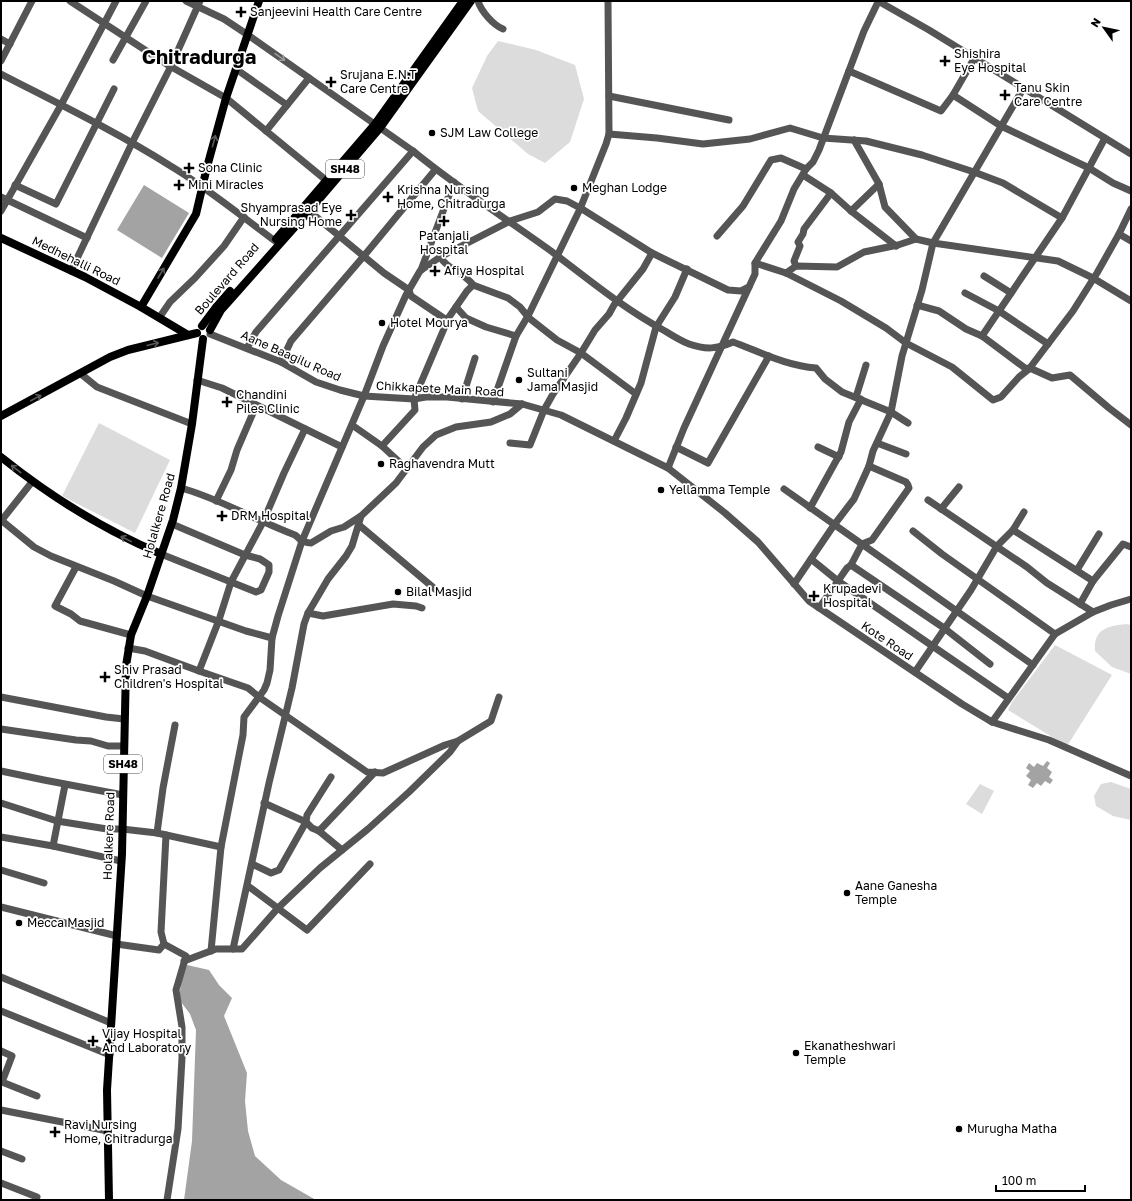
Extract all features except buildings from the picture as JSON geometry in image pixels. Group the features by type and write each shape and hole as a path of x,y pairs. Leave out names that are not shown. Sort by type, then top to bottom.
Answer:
{"main road":[{"path":"140,307 192,222 199,206 202,186 226,98 259,1"},
{"name":"Boulevard Road","path":"204,332 230,300 309,211 378,126 471,1"},
{"name":"Boulevard Road","path":"204,332 217,306 327,181 378,126 459,2"},
{"name":"Medhehalli Road","path":"1,238 71,271 140,307 188,335"},
{"path":"1,416 110,357 128,350 204,332"},
{"name":"Holalkere Road","path":"109,1200 107,1090 121,861 126,666 131,635 147,596 172,524 181,488 192,424 204,332"},
{"path":"1,457 32,482 54,497 110,531 161,554"}],"street":[{"path":"1,61 32,1"},
{"path":"70,1 171,66 226,98 327,181"},
{"path":"1,211 4,199 15,185 61,105 116,1"},
{"path":"113,60 146,1"},
{"path":"186,1 198,4 248,35 413,151 435,170 510,221 590,282 642,319 688,344 706,348 720,347 733,342 781,361 804,367 816,368 824,379 842,392 891,412 908,423"},
{"path":"478,1 487,16 503,29"},
{"path":"493,402 516,336 528,316 580,209 609,134 608,1"},
{"path":"668,468 720,347 755,274 756,263 781,221 794,189 804,172 813,162 864,31 878,1 887,3 975,57 1023,89 1131,154"},
{"path":"71,271 132,143 171,66 198,4"},
{"path":"1,39 10,44"},
{"path":"849,72 941,111 953,95 975,57"},
{"path":"236,69 286,105"},
{"path":"1,74 132,143 169,165 202,186 275,241"},
{"path":"266,131 309,78"},
{"path":"15,185 56,204 114,89"},
{"path":"794,584 834,525 854,500 891,412 902,356 933,244 1023,89"},
{"path":"953,95 1001,126 1088,168 1131,192"},
{"path":"609,96 729,120"},
{"path":"609,134 703,144 750,139 790,128 823,138 866,141 922,155 974,172 1002,183 1062,218"},
{"path":"982,336 1062,218 1105,138"},
{"path":"854,140 878,184 885,207 916,239 933,244 1058,261 1093,278 1131,301"},
{"path":"248,348 256,332 413,151"},
{"path":"717,236 743,206 771,160 781,158 804,172 896,246"},
{"path":"281,362 291,341 435,170"},
{"path":"211,951 221,847 243,735 244,716 267,683 270,670 272,638 302,541 352,425 383,346 420,270 454,182"},
{"path":"851,210 878,184"},
{"path":"796,266 794,261 800,246 798,242 804,229 830,193"},
{"path":"4,199 87,238"},
{"path":"420,270 440,257 510,221 538,212 554,199 567,201 613,227 652,253 728,290 741,291 749,287"},
{"path":"756,263 786,273 841,301 886,328 906,343 952,367 993,400 1001,397 1019,377 1029,369 1073,310 1119,234 1131,209"},
{"path":"309,211 363,257 409,290 411,296 448,321"},
{"path":"159,318 170,302 195,278 224,246 244,217"},
{"path":"1119,234 1131,241"},
{"path":"786,273 796,266 837,267 864,252 896,246 916,239"},
{"path":"510,443 530,444 544,410 553,394 595,330 643,269 652,253"},
{"path":"440,257 443,263 469,280 473,286 508,298 557,340 581,353 636,394"},
{"path":"614,441 641,383 656,327 675,297 687,269"},
{"path":"984,276 1011,293"},
{"path":"382,446 415,410 414,399 448,321 467,291 473,286"},
{"path":"965,293 1048,344"},
{"path":"917,305 939,311 966,329 982,336 1025,368 1032,369 1052,378 1070,375 1131,425"},
{"path":"456,307 466,318 486,327 516,336"},
{"name":"Aane Baagilu Road","path":"204,332 281,362 316,382 364,396"},
{"path":"676,447 708,462 769,356"},
{"path":"462,399 475,358"},
{"path":"810,508 839,457 849,422 858,398 866,365"},
{"path":"81,374 97,387 192,424"},
{"path":"197,380 222,388 342,447"},
{"name":"Chikkapete Main Road","path":"364,396 414,399 426,396 522,404 561,415 668,468"},
{"path":"181,488 196,492 243,511 276,528 298,536 302,541 311,543 331,531 344,527 361,516 396,483 422,447 436,435 456,427 491,422 510,414 522,404"},
{"path":"216,501 256,406"},
{"path":"352,425 382,446 407,469"},
{"path":"200,671 231,582 263,522 305,429"},
{"path":"877,443 906,454"},
{"path":"818,447 839,457"},
{"path":"819,608 847,568 851,565 862,544 872,540 909,488 906,482 869,466"},
{"name":"Kote Road","path":"668,468 725,512 758,542 809,601 962,704 992,722 1049,740 1131,776"},
{"path":"32,482 1,520 34,547 76,567 114,581 147,596 219,620 246,631 272,638"},
{"path":"941,509 959,487"},
{"path":"784,489 1033,665"},
{"path":"928,500 997,546 1047,583 1093,612"},
{"path":"914,672 977,580 997,546 1013,530 1024,512"},
{"path":"234,949 264,804 292,688 304,624 308,613 328,579 352,546 361,516"},
{"path":"161,554 254,591 261,590 269,572 269,565 260,560 172,524"},
{"path":"359,525 435,589"},
{"path":"1013,530 1093,581"},
{"path":"913,531 977,580 1055,634"},
{"path":"1077,570 1099,534"},
{"path":"1080,604 1093,581 1123,544 1131,547"},
{"path":"811,559 838,581 1008,698"},
{"path":"851,565 944,628 990,664"},
{"path":"76,567 55,606 71,614 80,621 131,635"},
{"path":"992,722 1055,634 1093,612 1131,599"},
{"path":"308,613 323,616 393,604 422,608"},
{"path":"128,648 145,651 248,688 258,697 367,772 384,773 445,745 458,741 491,721 499,697"},
{"path":"1,697 124,720"},
{"path":"158,833 163,788 175,725"},
{"path":"1,729 91,741 108,746 124,746"},
{"path":"184,961 216,949 242,949 278,908 320,868 409,792 450,752 458,741"},
{"path":"1,771 65,785 123,795"},
{"path":"319,831 375,772"},
{"path":"252,864 271,873 279,870 306,822 307,815 331,777"},
{"path":"53,846 65,785"},
{"path":"1,803 57,820 107,829 158,833 221,847"},
{"path":"264,804 306,822 342,850"},
{"path":"166,835 161,932 164,944 186,956 176,990 182,1027 182,1058 178,1129 167,1200"},
{"path":"1,837 53,846 121,861"},
{"path":"248,886 307,930 370,864"},
{"path":"1,870 44,883"},
{"path":"1,907 117,940 159,950 164,944"},
{"path":"1,977 112,1023"},
{"path":"1,1011 110,1055"},
{"path":"1,1051 12,1056 1,1083 37,1096"},
{"path":"1,1110 108,1131"},
{"path":"1,1151 22,1159"},
{"path":"1,1183 37,1197"}],"shaded area":[{"path":"498,41 536,50 575,65 584,99 570,142 545,163 528,154 478,111 472,88 487,56"},
{"path":"144,185 189,213 162,258 117,230"},
{"path":"99,423 170,460 135,533 62,496"},
{"path":"1126,624 1131,625 1131,674 1112,667 1095,651 1096,638 1099,633 1113,626"},
{"path":"1055,645 1112,675 1067,746 1008,710 1012,702"},
{"path":"1047,761 1050,763 1047,768 1052,772 1049,777 1053,780 1050,784 1045,781 1041,786 1037,783 1033,788 1028,785 1031,780 1026,776 1030,771 1026,768 1029,763 1034,767 1037,763 1043,766"},
{"path":"1111,782 1131,789 1131,820 1113,816 1096,806 1094,796 1101,784"},
{"path":"980,784 994,791 982,814 966,804"},
{"path":"187,965 209,970 219,985 232,998 224,1016 247,1073 245,1101 248,1131 255,1156 281,1180 316,1200 184,1200 192,1141 196,1030 190,1014 181,1002 179,996 183,974"}],"place":[{"name":"Sanjeevini Health Care Centre","path":"241,12"},
{"name":"Shishira Eye Hospital","path":"945,61"},
{"name":"Srujana E.N.T Care Centre","path":"331,82"},
{"name":"Tanu Skin Care Centre","path":"1005,95"},
{"name":"SJM Law College","path":"432,133"},
{"name":"Sona Clinic","path":"189,168"},
{"name":"Mini Miracles","path":"179,185"},
{"name":"Meghan Lodge","path":"574,188"},
{"name":"Krishna Nursing Home, Chitradurga","path":"388,197"},
{"name":"Shyamprasad Eye Nursing Home","path":"351,215"},
{"name":"Patanjali Hospital","path":"444,221"},
{"name":"Afiya Hospital","path":"435,271"},
{"name":"Hotel Mourya","path":"382,323"},
{"name":"Sultani Jama Masjid","path":"519,380"},
{"name":"Chandini Piles Clinic","path":"227,402"},
{"name":"Raghavendra Mutt","path":"381,464"},
{"name":"Yellamma Temple","path":"661,490"},
{"name":"DRM Hospital","path":"222,516"},
{"name":"Bilal Masjid","path":"398,592"},
{"name":"Krupadevi Hospital","path":"814,596"},
{"name":"Shiv Prasad Children's Hospital","path":"105,677"},
{"name":"Aane Ganesha Temple","path":"847,893"},
{"name":"Mecca Masjid","path":"19,923"},
{"name":"Vijay Hospital And Laboratory","path":"93,1041"},
{"name":"Ekanatheshwari Temple","path":"796,1053"},
{"name":"Murugha Matha","path":"959,1129"},
{"name":"Ravi Nursing Home, Chitradurga","path":"55,1132"}],"district":[{"name":"Chitradurga","path":"199,57"}]}
